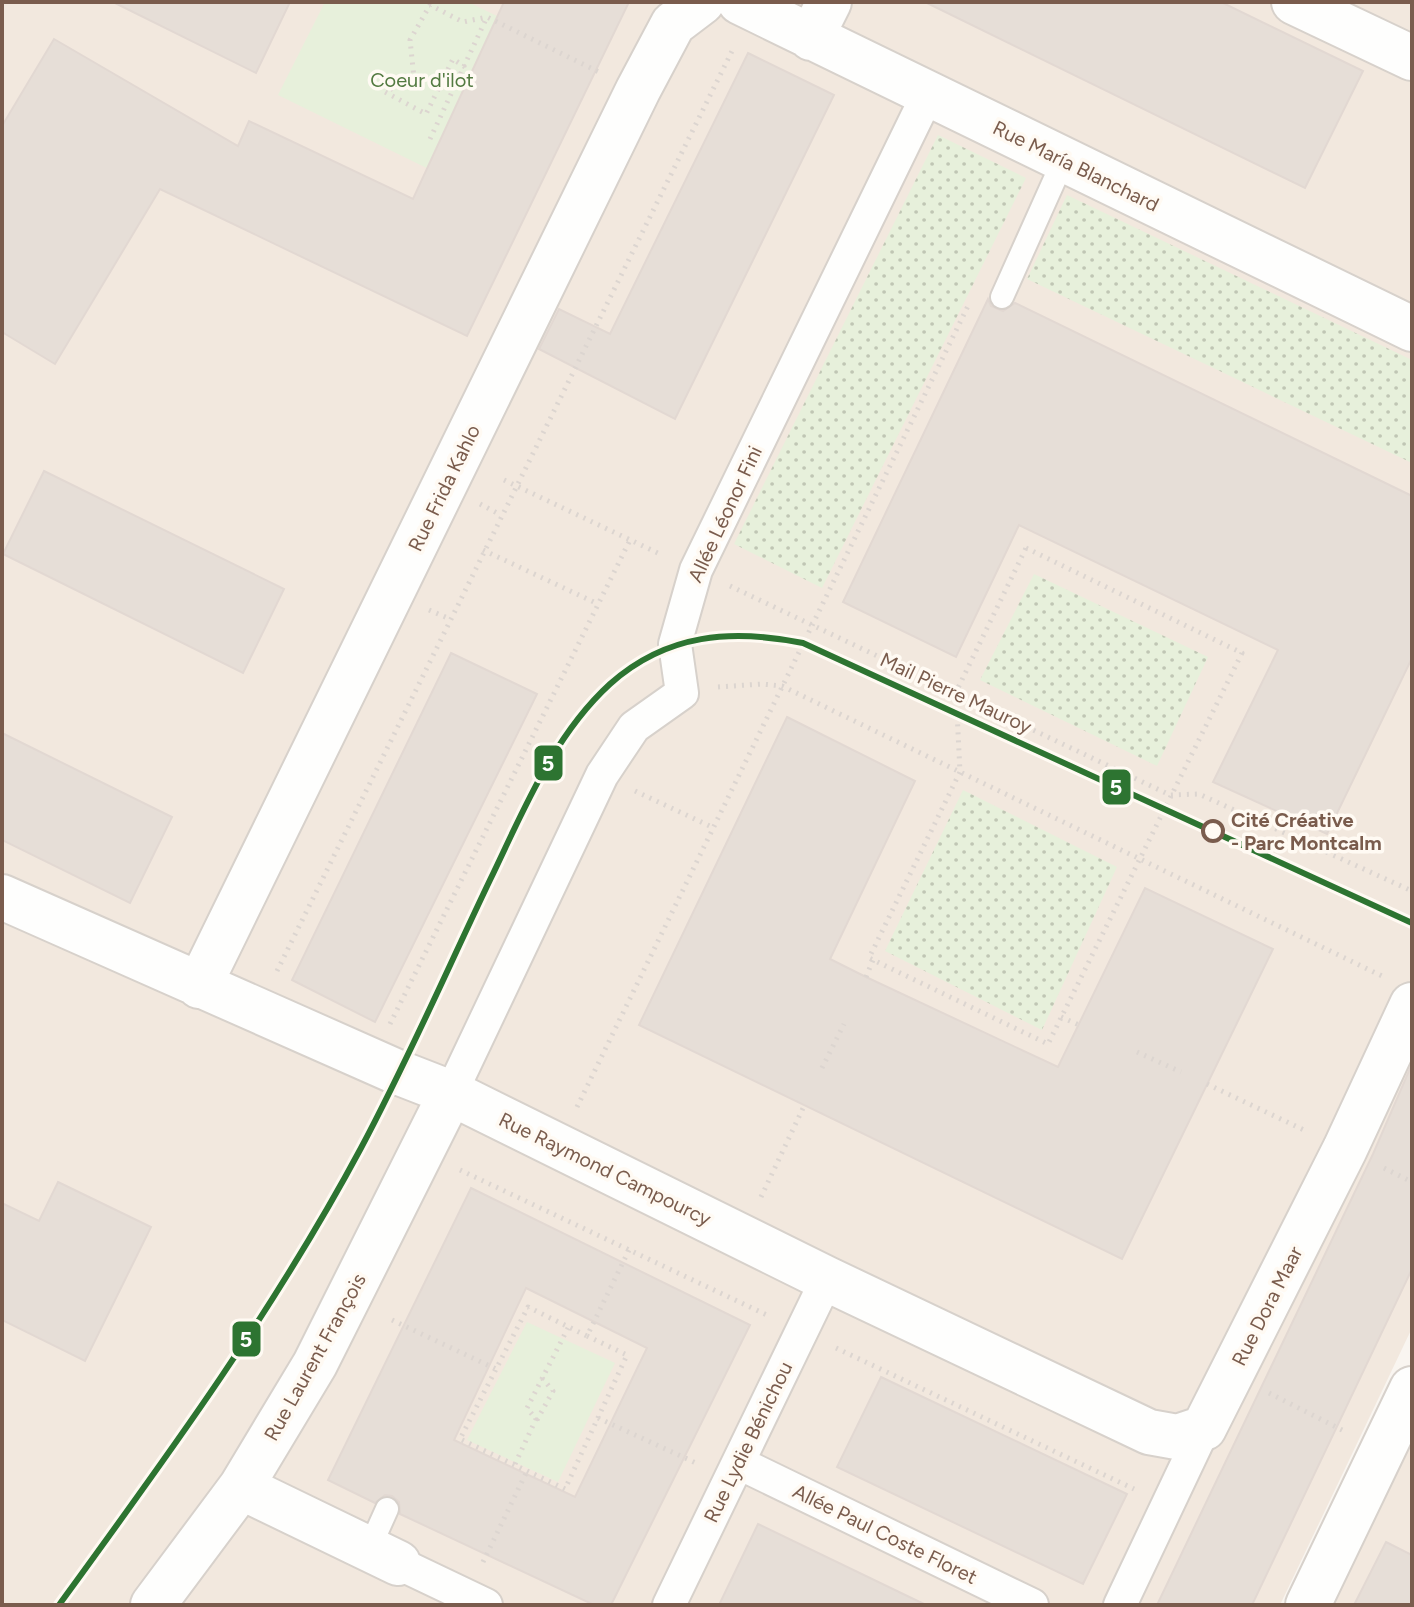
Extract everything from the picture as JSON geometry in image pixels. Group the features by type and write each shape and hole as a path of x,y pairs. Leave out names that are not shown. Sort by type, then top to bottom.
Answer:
{"street":[{"name":"Rue Frida Kahlo","path":"199,986 638,90 673,24 702,2"},
{"path":"1294,2 1412,58"},
{"name":"Rue María Blanchard","path":"747,5 820,20 928,94 1412,329"},
{"name":"Allée Léonor Fini","path":"682,693 675,644 696,570 928,94"},
{"path":"451,1093 602,775 634,727 682,693"},
{"name":"Rue Raymond Campourcy","path":"2,897 199,986 451,1093 827,1279 1149,1432 1177,1437 1204,1428"},
{"name":"Rue Dora Maar","path":"1120,1605 1204,1428 1345,1149 1398,991"},
{"name":"Rue Laurent François","path":"153,1605 241,1487 315,1364 451,1093"},
{"name":"Rue Lydie Bénichou","path":"669,1605 827,1279"},
{"path":"1308,1605 1412,1389"},
{"name":"Allée Paul Coste Floret","path":"739,1463 1032,1605"},
{"path":"241,1487 486,1605"}],"lane":[{"path":"1004,292 1063,161"},
{"path":"383,1556 387,1509"}],"path":[{"path":"465,67 453,59 426,114 385,92 414,78 410,40 428,3 463,22 487,17 638,90"},
{"path":"257,1011 516,486 747,5"},
{"path":"430,139 487,17"},
{"path":"558,1146 983,276 1004,292"},
{"name":"Mail Pierre Mauroy","path":"504,480 1170,795 1199,794 1412,891"},
{"path":"372,1061 630,540"},
{"path":"1026,548 1242,653 1048,1044 869,958 960,772 956,692 1026,548"},
{"path":"483,550 598,604"},
{"path":"682,693 762,684 782,686 1138,859 1398,991"},
{"path":"602,775 714,828"},
{"path":"866,977 873,960"},
{"path":"1061,1017 1079,1025"},
{"path":"822,1068 844,1024"},
{"path":"1137,1052 1181,1072"},
{"path":"1207,1084 1345,1149"},
{"path":"742,1237 805,1104"},
{"path":"587,1336 629,1250"},
{"path":"528,1307 587,1336 627,1355 565,1489 460,1439 528,1307"},
{"path":"392,1320 496,1369"},
{"path":"536,1419 527,1408 568,1328"},
{"path":"1232,1375 1382,1450"},
{"path":"514,1464 553,1391 542,1378"},
{"path":"598,1418 696,1463"},
{"path":"478,1573 528,1469"}],"shaded area":[{"path":"2,2 1412,2 1412,1328 1280,1605 2,1605"},
{"path":"1412,1434 1412,1605 1330,1605"}],"green space":[{"name":"Coeur d'ilot","path":"325,2 468,2 532,33 457,183 278,95"},
{"path":"938,135 1026,178 822,588 734,544"},
{"path":"1067,195 1412,360 1412,463 1027,279"},
{"path":"1034,574 1208,657 1157,766 980,680"},
{"path":"963,790 1117,867 1042,1030 885,951"},
{"path":"527,1322 615,1363 558,1482 467,1440"}],"building":[{"path":"113,2 290,2 256,73"},
{"path":"504,2 629,2 467,336 160,189 55,364 2,332 2,126 54,39 238,146 249,121 413,199"},
{"path":"925,2 1221,2 1363,71 1305,188"},
{"path":"748,53 834,95 675,419 539,349 559,309 610,334"},
{"path":"988,299 991,306 1003,311 1015,303 1412,496 1412,658 1327,834 1213,782 1278,650 1019,525 956,657 843,602"},
{"path":"44,471 284,589 243,673 3,554"},
{"path":"451,653 537,694 375,1022 292,980"},
{"path":"787,717 915,781 830,959 866,977 1058,1067 1145,888 1273,949 1122,1259 639,1025"},
{"path":"2,733 172,817 130,903 2,840"},
{"path":"1412,1064 1412,1269 1252,1605 1157,1605 1373,1154"},
{"path":"58,1182 151,1227 85,1361 2,1320 2,1203 39,1221"},
{"path":"471,1188 750,1325 611,1605 594,1605 400,1514 399,1502 392,1496 385,1495 375,1503 328,1480","holes":["526,1288 647,1348 575,1497 454,1440"]},
{"path":"881,1377 1127,1494 1083,1584 837,1467"},
{"path":"758,1524 926,1605 719,1605"},
{"path":"1386,1542 1412,1555 1412,1605 1354,1605"}],"transit line":[{"name":"5","path":"59,1605 218,1382 328,1208 395,1082 515,828 556,751 572,727 610,684 654,654 677,645 726,636 803,643 1412,923"}],"place":[{"name":"Cité Créative - Parc Montcalm","path":"1213,831"}]}
